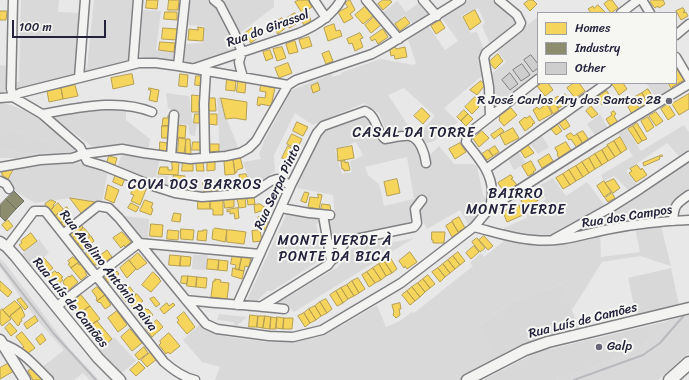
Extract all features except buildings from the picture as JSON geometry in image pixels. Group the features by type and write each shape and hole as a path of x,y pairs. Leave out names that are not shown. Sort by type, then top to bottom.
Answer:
{"highway":[{"path":"670,380 689,363"}],"main road":[{"name":"Rua Luís de Camões","path":"3,244 98,358 120,380"},
{"name":"Rua Luís de Camões","path":"467,380 525,350 548,342 689,308"},
{"path":"1,342 25,380"}],"street":[{"path":"13,0 13,97"},
{"path":"79,78 85,0"},
{"path":"133,64 138,0"},
{"path":"178,66 185,0"},
{"path":"214,0 220,5 234,32 242,52 240,67 243,77"},
{"path":"314,0 326,18"},
{"name":"Rua do Girassol","path":"194,69 299,33 315,26 326,18 340,0"},
{"path":"366,0 399,39"},
{"path":"423,0 437,16"},
{"path":"0,167 40,160 72,158 84,154 122,149 171,157 190,158 226,156 240,153 249,148 256,141 288,85 296,80 372,54 462,0"},
{"path":"490,116 488,83 484,58 486,53 519,27 521,23 516,15 499,0"},
{"path":"622,12 638,0"},
{"path":"642,0 649,12"},
{"path":"677,34 689,24"},
{"path":"677,59 689,79"},
{"path":"0,98 13,97 20,93 133,64 156,63 288,85"},
{"path":"205,157 204,104 206,71"},
{"path":"490,208 492,189 491,183 486,168 466,142 468,134 537,79"},
{"path":"486,168 606,84"},
{"path":"63,234 98,206 109,208 119,218 206,324 217,329 268,336 293,337 322,330 355,312 401,283 474,227 490,208 595,141 689,84"},
{"path":"13,97 42,114 80,147 87,161 104,166 153,186 202,197 253,193 270,181 277,179 291,185"},
{"path":"42,114 77,108 117,104 139,107 152,112"},
{"name":"Rua Serpa Pinto","path":"237,306 291,185 317,133 323,126 366,111 375,119 381,136 385,138 409,136 414,138 424,152 426,163"},
{"path":"171,157 174,115"},
{"path":"552,240 640,190 689,156"},
{"path":"0,181 6,184 9,189"},
{"path":"672,221 674,209 689,195"},
{"path":"328,243 336,244 414,227 417,223 415,209 422,200"},
{"path":"281,208 327,215 328,243 331,261"},
{"name":"Rua Avelino António Paiva","path":"3,244 36,210 45,211 164,362 173,370 187,378 195,380"},
{"name":"Rua dos Campos","path":"474,227 514,238 535,241 565,240 619,228 689,220"},
{"path":"262,306 328,265 336,257 346,241"},
{"path":"56,306 139,243 260,254"},
{"path":"186,300 237,306 262,306 284,309"},
{"path":"1,342 12,347 49,380"}],"shaded area":[{"path":"21,0 59,0 58,12 80,13 76,72 74,75 20,90 17,89 14,82 19,82"},
{"path":"94,0 136,0 131,59 128,62 84,73 82,70 87,68"},
{"path":"192,0 207,0 218,9 235,46 234,49 189,64 184,60 186,44 203,43 204,26 187,25 188,3"},
{"path":"225,0 274,0 274,7 240,33 223,2"},
{"path":"469,0 492,0 517,23 517,26 490,44 482,26 485,23 478,8 461,16 471,33 477,32 484,50 478,59 482,76 444,108 458,122 434,141 426,143 419,134 435,116 404,88 388,95 412,131 391,135 387,133 379,113 364,103 313,125 295,113 274,155 275,171 250,191 247,186 250,183 243,162 261,159 259,154 265,139 292,90 332,74 332,77 340,75 343,72 381,59 414,65 416,63 408,40 428,25 445,50 458,41 441,17"},
{"path":"397,1 406,12 420,2 428,10 430,15 414,25 404,15 393,26 382,13"},
{"path":"143,10 161,11 156,50 176,52 175,62 141,57"},
{"path":"537,18 537,75 493,110 490,75 506,62 496,49"},
{"path":"0,65 8,66 5,91 0,93"},
{"path":"647,84 668,84 671,91 658,100"},
{"path":"166,93 189,96 193,124 197,124 195,136 190,135 188,125 175,123 174,112 168,108"},
{"path":"221,97 226,119 239,150 220,154 217,98"},
{"path":"0,103 20,109 40,120 75,145 75,150 72,152 63,147 0,126"},
{"path":"126,109 126,120 150,139 148,151 93,147 54,119 55,116 95,110"},
{"path":"600,114 609,130 596,137 587,124"},
{"path":"366,115 370,117 382,144 410,141 417,149 423,166 428,165 428,157 439,146 454,164 473,164 477,166 483,195 486,199 470,227 460,210 427,229 418,211 425,197 422,197 414,221 335,240 331,238 328,218 335,216 333,195 297,188 318,136 323,130","holes":["356,142 363,155 350,161 352,172 342,174 335,150","407,157 414,199 384,206 379,184 368,175 365,167"]},
{"path":"684,125 689,132 689,152 680,157 667,143 626,171 638,186 630,192 614,176 604,181 601,175 633,156 618,134 626,128 641,151"},
{"path":"0,126 63,147 72,152 24,154 0,149"},
{"path":"540,133 549,147 538,154 529,142"},
{"path":"0,149 24,154 65,152 63,155 14,162 13,158 0,158"},
{"path":"517,150 526,163 514,170 507,157"},
{"path":"123,152 160,159 156,175 168,176 167,186 116,169"},
{"path":"689,161 689,193 672,207 661,226 671,266 640,256 602,262 572,310 562,284 511,302 479,326 497,360 460,380 215,380 220,367 202,362 183,340 200,324 208,331 229,337 266,342 319,337 327,334 377,305 386,327 400,321 412,312 414,313 473,266 470,263 481,253 484,257 505,240 504,228 527,218 526,212 546,199 539,186 553,178 566,196 587,182 609,211","holes":["634,223 640,252 601,257 600,228"]},
{"path":"77,162 108,170 102,203 70,198 35,203 15,191 8,180 15,169 39,164"},
{"path":"292,212 318,217 320,221 316,224 323,255 327,255 327,260 322,265 319,261 272,291 267,291 257,301 247,300 286,215"},
{"path":"125,216 149,219 148,239 138,238 124,220"},
{"path":"414,238 294,312 289,307 277,303 338,267 351,249 388,239 389,243"},
{"path":"39,239 49,253 31,267 21,255"},
{"path":"193,255 208,255 206,270 192,269"},
{"path":"0,259 5,263 68,347 99,380 90,380 83,373 74,380 56,380 42,367 64,350 38,321 21,298 0,267"},
{"name":"Galp","path":"671,268 679,305 636,315 628,278"},
{"path":"562,284 579,328 540,338 496,359 479,326 511,302"},
{"path":"689,313 689,353 658,380 556,380 628,354 647,342 662,329 664,322"},
{"path":"219,314 247,317 235,327 234,322 217,320"},
{"name":"Galp","path":"664,322 662,329 647,342 628,354 556,380 483,380 537,352"},
{"path":"114,337 136,361 121,374 97,351"}],"waterway":[{"path":"0,264 54,334 96,380"},
{"path":"574,380 643,355 660,343 686,313"}],"place":[{"name":"R José Carlos Ary dos Santos 28","path":"669,101"},
{"name":"Galp","path":"599,347"}],"district":[{"name":"CASAL DA TORRE","path":"414,133"},
{"name":"COVA DOS BARROS","path":"195,185"},
{"name":"BAIRRO MONTE VERDE","path":"516,202"},
{"name":"MONTE VERDE À PONTE DA BICA","path":"335,250"}]}
